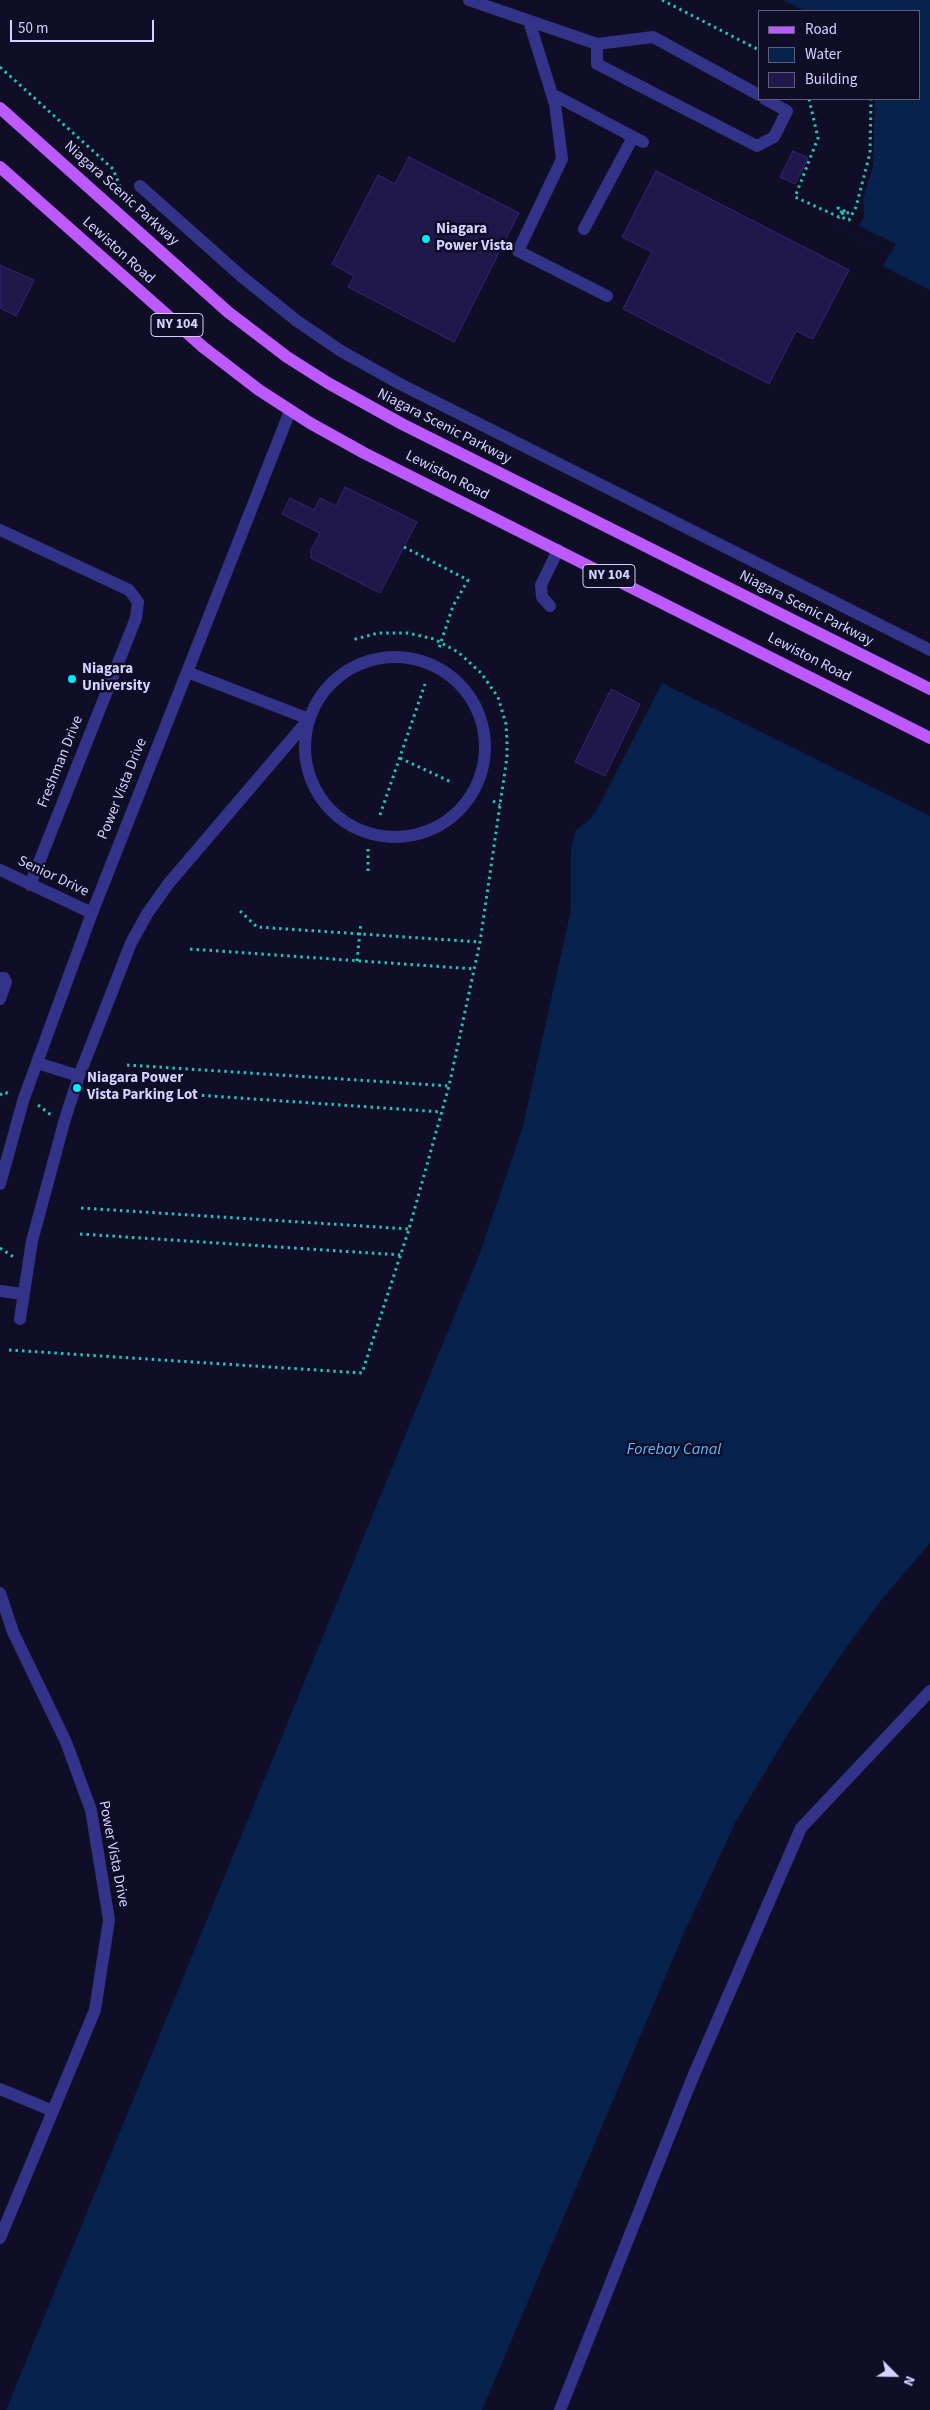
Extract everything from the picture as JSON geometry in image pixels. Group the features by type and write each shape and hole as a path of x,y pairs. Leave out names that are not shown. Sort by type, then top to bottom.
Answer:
{"main road":[{"name":"Niagara Scenic Parkway","path":"0,108 228,312 281,352 328,383 402,424 930,689"},
{"name":"Lewiston Road","path":"0,166 190,336 259,390 290,411 364,453 930,738"}],"street":[{"path":"469,0 597,44 653,37 758,94"},
{"path":"529,21 552,94 562,160 518,251 606,296"},
{"path":"597,44 597,64 757,146 774,137 787,111 767,100"},
{"path":"552,94 638,139 584,229"},
{"path":"140,186 248,282 298,321 348,355 400,384 930,650"},
{"name":"Power Vista Drive","path":"0,1184 24,1098 92,913 290,411"},
{"name":"Freshman Drive","path":"0,530 129,590 138,602 136,618 30,885"},
{"path":"550,606 542,597 541,585 558,550"},
{"path":"20,1319 27,1264 43,1196 79,1076 131,943 147,914 175,876 309,719 323,691 342,673 366,660 391,656 417,658 441,668 461,684 475,705 484,729 485,754 479,779 465,804 444,823 418,835 389,837 361,831 337,817 318,795 307,769 304,740 309,719"},
{"path":"187,672 309,719"},
{"name":"Senior Drive","path":"0,870 92,913"},
{"path":"0,978 4,978 6,982 0,999"},
{"path":"37,1062 79,1076"},
{"path":"0,1291 23,1294"},
{"name":"Power Vista Drive","path":"0,1593 13,1632 66,1742 91,1810 109,1920 95,2010 1,2235"},
{"path":"560,2410 692,2078 801,1828 930,1691"},
{"path":"0,2088 53,2111"}],"path":[{"path":"662,0 758,49"},
{"path":"0,67 113,169"},
{"path":"809,100 818,138 795,197 839,217 842,211 838,208 849,213 843,212 841,217 849,220 856,207 870,153 871,100"},
{"path":"404,547 468,580 453,606 438,651"},
{"path":"9,1350 362,1372 409,1230 449,1086 480,942 507,758 506,724 498,696 482,673 458,652 441,642 421,635 392,632 365,635 352,640"},
{"path":"380,815 425,684"},
{"path":"400,758 453,784"},
{"path":"493,801 500,805"},
{"path":"368,849 368,871"},
{"path":"240,911 257,927 480,942"},
{"path":"357,961 361,922"},
{"path":"190,949 475,969"},
{"path":"127,1065 449,1086"},
{"path":"124,1090 442,1112"},
{"path":"36,1102 53,1118"},
{"path":"80,1208 409,1230"},
{"path":"80,1234 401,1256"},
{"path":"0,1248 18,1260"}],"water":[{"path":"783,0 930,0 930,290 883,266 890,253 839,229 857,197 866,158 867,100 920,100 920,10 804,10"},
{"name":"Forebay Canal","path":"662,683 930,816 930,1543 882,1599 838,1659 789,1732 736,1821 683,1935 482,2410 6,2410 480,1253 523,1126 571,910 571,849 576,830 588,821 597,810"}],"pier":[{"path":"867,100 875,100 873,166 863,199 864,217 859,226 896,244 891,253 839,229 857,197 866,158"}],"building":[{"path":"793,151 808,158 795,184 780,177"},
{"name":"Niagara Power Vista","path":"409,157 519,213 454,342 348,287 354,276 332,264 378,175 395,184"},
{"path":"656,171 849,270 813,339 796,331 769,384 623,309 652,252 622,237"},
{"path":"0,265 34,280 16,316 0,308"},
{"path":"345,487 417,522 380,593 311,558 311,550 320,533 282,514 290,498 314,510 320,498 336,506"},
{"path":"611,689 640,704 605,776 575,762"}],"place":[{"name":"Niagara Power Vista","path":"426,239"},
{"name":"Niagara University","path":"72,679"},
{"name":"Niagara Power Vista Parking Lot","path":"77,1088"}]}
